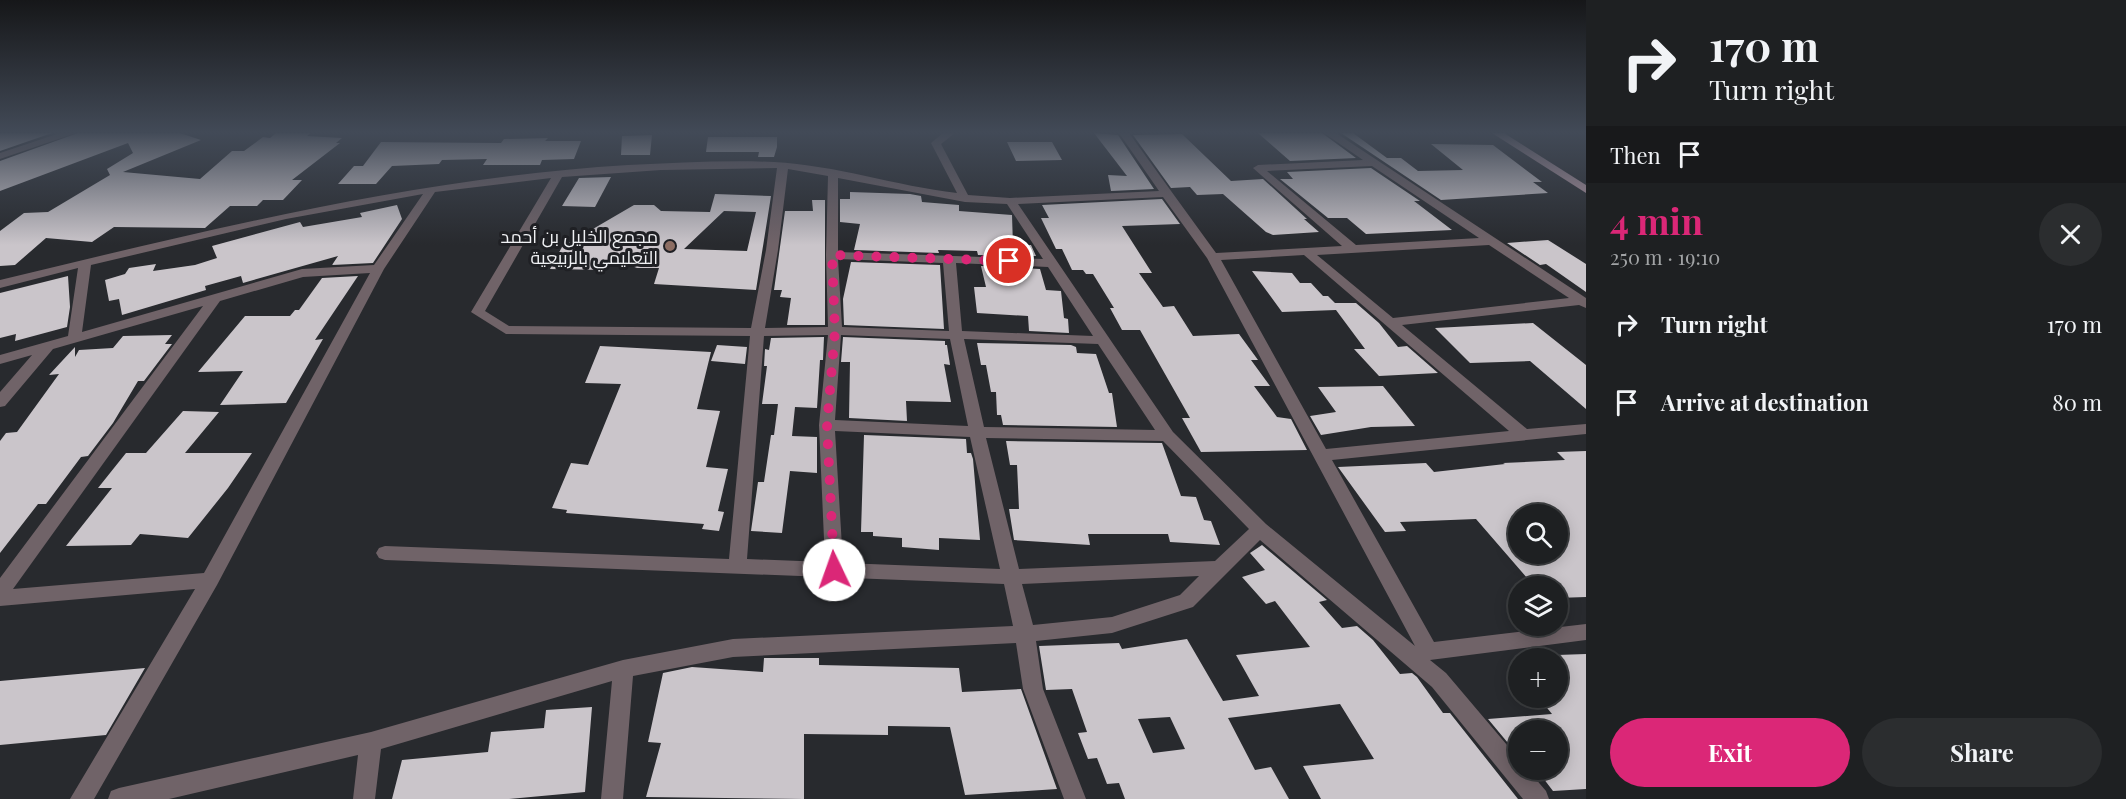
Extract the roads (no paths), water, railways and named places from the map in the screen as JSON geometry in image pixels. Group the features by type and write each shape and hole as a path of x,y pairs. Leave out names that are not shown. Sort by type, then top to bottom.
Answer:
{"main road":[{"path":"1555,170 1586,190"}],"street":[{"path":"0,284 226,229 384,197 558,175 632,170"},
{"path":"737,566 757,332 772,250 782,170"},
{"path":"810,170 965,199 1010,201 1166,194"},
{"path":"950,170 965,199"},
{"path":"1149,170 1213,257 1430,652"},
{"path":"1261,170 1353,249"},
{"path":"1383,170 1584,302"},
{"path":"833,174 832,255 835,331 827,425 834,570"},
{"path":"558,175 478,312 506,330 835,331 1102,340"},
{"path":"81,799 210,580 378,269 431,190"},
{"path":"1010,201 1049,263 1167,436 1260,529 1439,680 1538,799"},
{"path":"1213,257 1489,240"},
{"path":"1307,252 1524,435"},
{"path":"832,255 1049,263"},
{"path":"949,258 956,335 1025,634 1033,689 1075,799"},
{"path":"74,339 85,264"},
{"path":"0,360 302,273 378,269"},
{"path":"0,592 215,299"},
{"path":"1390,322 1584,302"},
{"path":"0,402 48,346"},
{"path":"827,425 977,432 1167,436"},
{"path":"1322,455 1586,429"},
{"path":"119,799 371,742 623,669 733,648 1025,634 1112,625 1186,600 1260,529"},
{"path":"385,553 1012,577 1220,568"},
{"path":"0,598 210,580"},
{"path":"1409,654 1586,632"},
{"path":"612,799 623,669"},
{"path":"364,799 371,742"}],"place":[{"name":"مجمع الخليل بن أحمد التعليمي بالربيعية","path":"670,246"}]}
